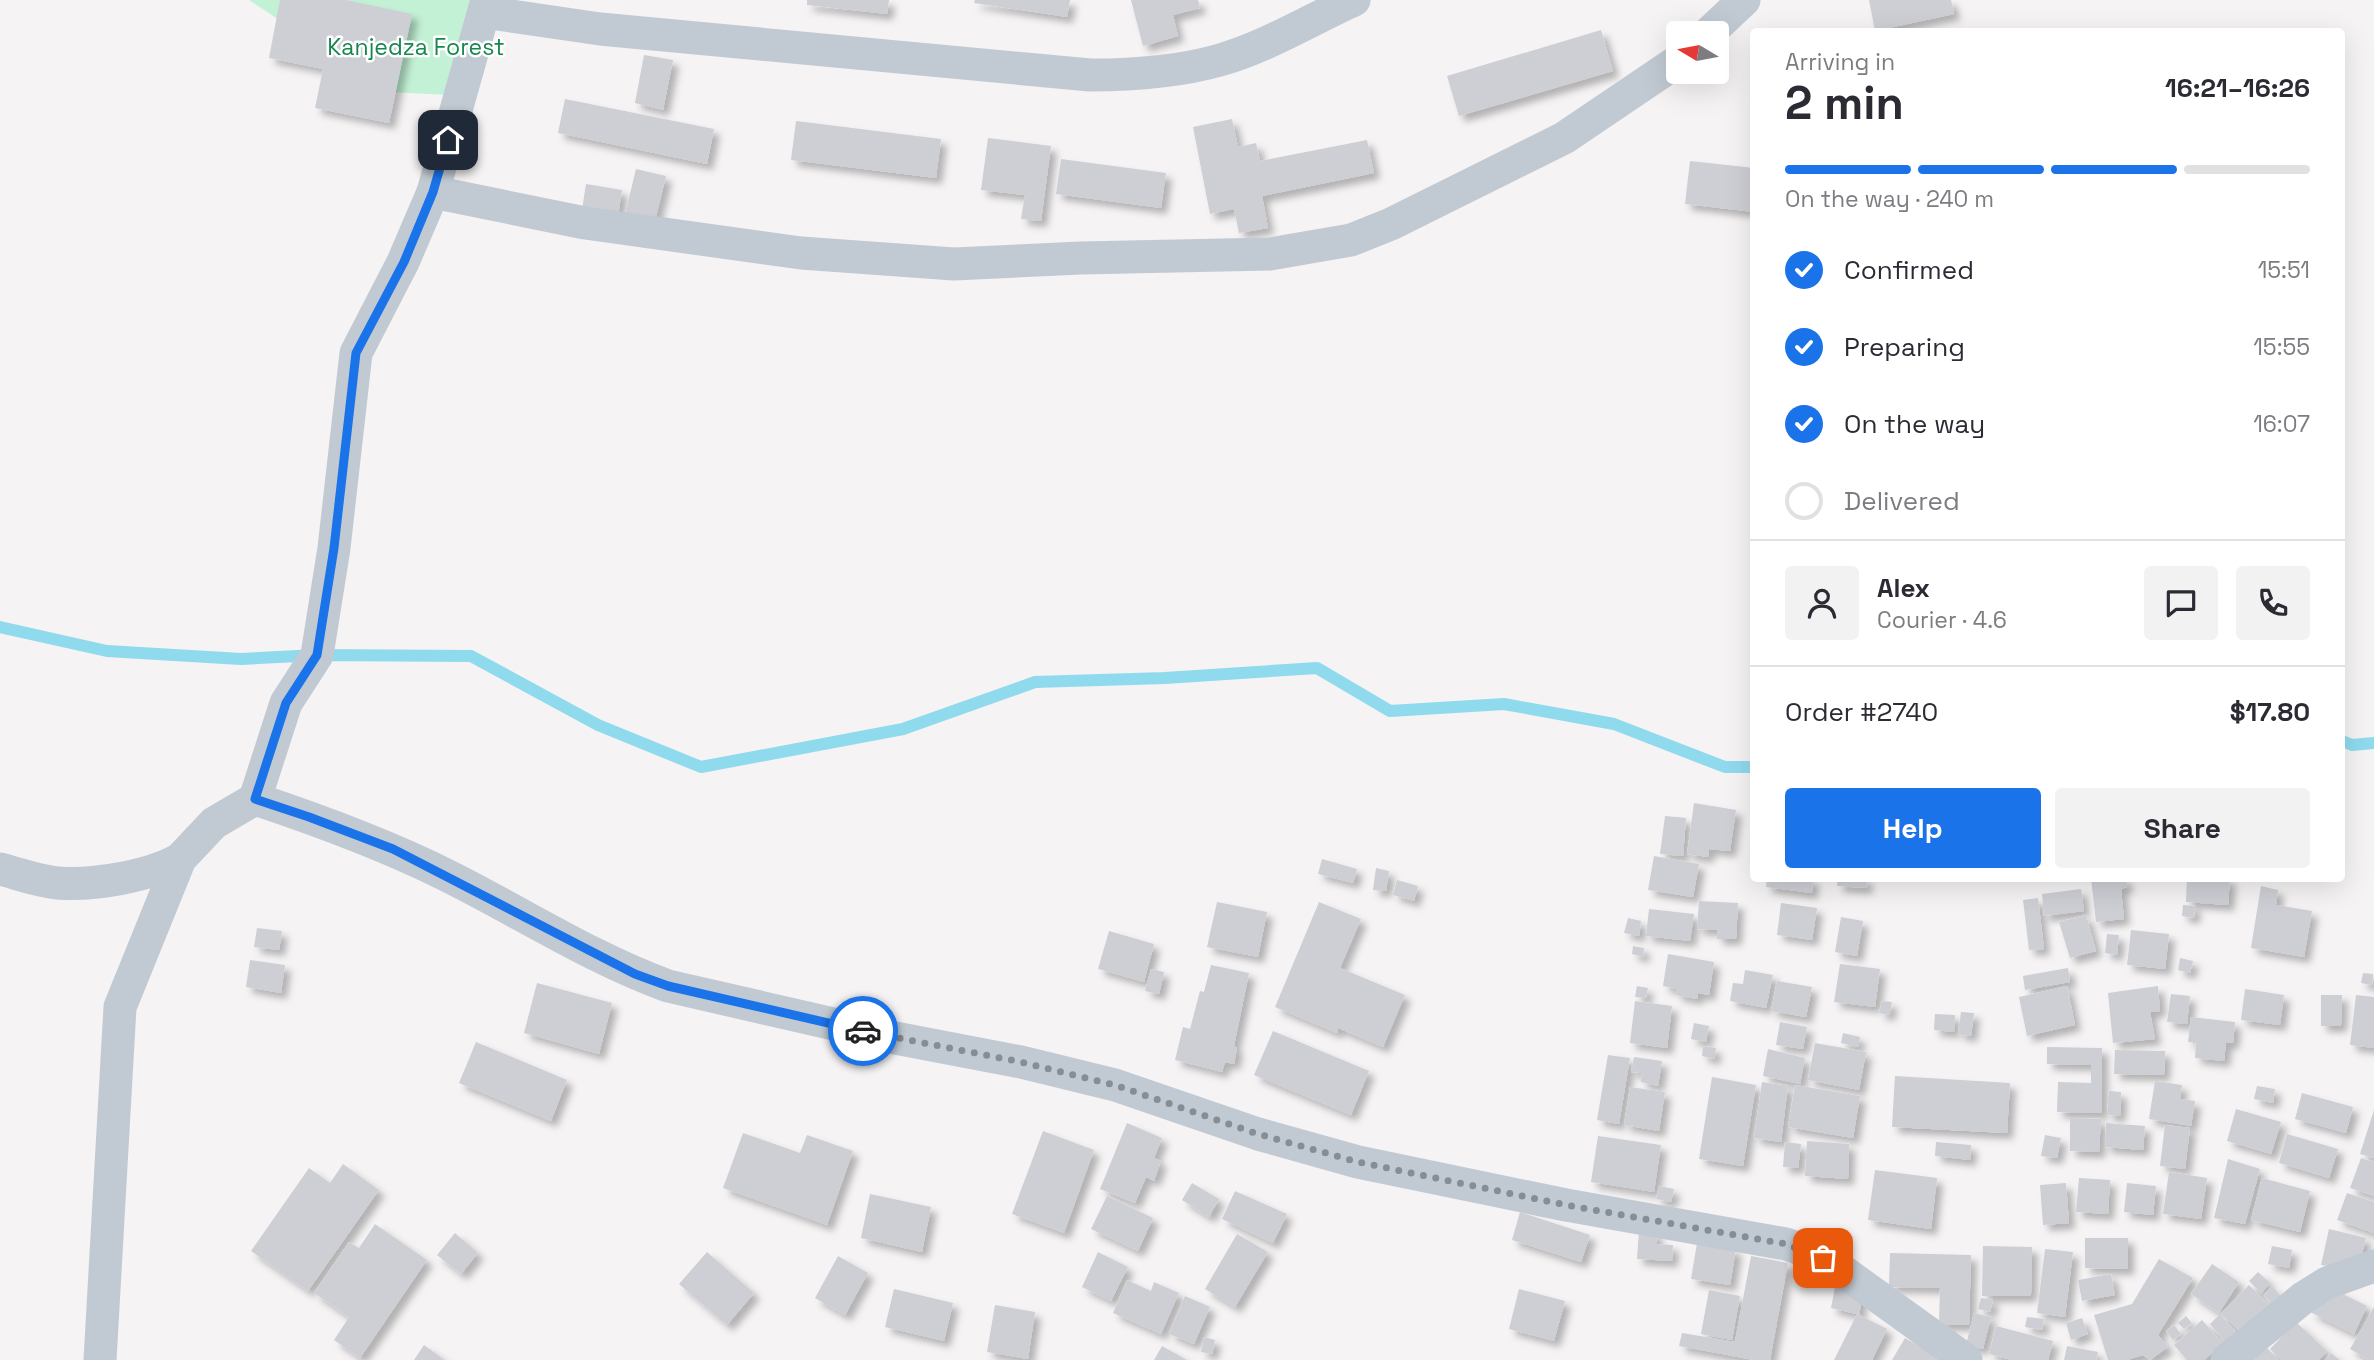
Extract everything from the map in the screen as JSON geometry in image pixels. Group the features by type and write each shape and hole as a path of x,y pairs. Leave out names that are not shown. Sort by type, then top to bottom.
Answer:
{"street":[{"path":"0,869 69,883 104,880 163,868 189,852 214,823 255,799 286,703 317,655 334,548 356,353 404,262 433,192 486,6 600,29 1090,75 1136,75 1219,60 1245,51 1354,0"},
{"path":"1722,21 1744,0"},
{"path":"433,192 585,223 815,254 954,264 1270,254 1351,240 1391,224 1564,138 1666,69"},
{"path":"255,799 393,849 594,955 668,986 1102,1082 1280,1140 1358,1162 1566,1205 1796,1247 1823,1258 1966,1360"},
{"path":"100,1360 120,1007 180,859"},
{"path":"2227,1360 2303,1298 2327,1283 2374,1266"}],"green space":[{"name":"Kanjedza Forest","path":"249,0 478,0 451,95 388,92"}],"building":[{"path":"280,0 346,0 412,14 389,123 315,108 323,69 269,58"},
{"path":"807,0 889,0 887,14 807,5"},
{"path":"975,0 1070,0 1067,17 974,3"},
{"path":"1131,0 1198,0 1200,8 1173,15 1178,36 1143,46"},
{"path":"1869,0 1951,0 1954,14 1889,28 1874,28"},
{"path":"1601,30 1613,71 1459,116 1447,76"},
{"path":"644,55 673,60 663,110 635,103"},
{"path":"565,99 714,129 707,164 558,133"},
{"path":"1232,119 1238,147 1256,143 1260,161 1367,140 1374,173 1262,196 1268,228 1239,233 1234,209 1210,214 1193,127"},
{"path":"796,121 941,139 936,178 791,160"},
{"path":"988,138 1051,146 1041,221 1021,219 1025,195 981,190"},
{"path":"1061,159 1166,173 1161,208 1056,194"},
{"path":"1690,161 1750,168 1750,212 1685,204"},
{"path":"636,169 666,176 655,221 625,214"},
{"path":"586,184 622,190 618,216 582,210"},
{"path":"1694,803 1736,810 1730,851 1709,849 1708,857 1687,854"},
{"path":"1665,816 1686,818 1683,856 1660,854"},
{"path":"1654,856 1699,864 1693,897 1648,890"},
{"path":"1322,859 1357,869 1353,883 1318,874"},
{"path":"1376,868 1389,871 1386,891 1373,890"},
{"path":"1397,880 1418,886 1414,901 1393,895"},
{"path":"1767,882 1813,882 1812,893 1766,887"},
{"path":"1838,882 1867,882 1866,888 1837,886"},
{"path":"2091,882 2126,882 2127,887 2121,889 2124,919 2096,922"},
{"path":"2187,882 2230,882 2228,905 2186,902"},
{"path":"2261,886 2278,890 2276,905 2312,911 2304,957 2251,948"},
{"path":"2081,889 2084,911 2044,916 2042,894"},
{"path":"2038,898 2044,949 2029,950 2023,900"},
{"path":"1699,901 1738,903 1736,939 1717,939 1717,930 1697,929"},
{"path":"1217,902 1267,912 1258,957 1207,947"},
{"path":"1319,902 1361,919 1340,968 1405,995 1383,1047 1338,1028 1337,1033 1275,1007"},
{"path":"1781,903 1817,908 1812,940 1777,935"},
{"path":"2183,905 2195,906 2194,918 2182,916"},
{"path":"1649,909 1694,914 1690,941 1646,936"},
{"path":"2086,915 2096,951 2070,958 2059,922"},
{"path":"1841,917 1863,921 1857,956 1835,952"},
{"path":"1628,918 1641,921 1639,936 1624,933"},
{"path":"257,928 282,931 279,950 254,947"},
{"path":"2131,930 2169,934 2165,969 2127,965"},
{"path":"1109,931 1154,944 1144,982 1098,969"},
{"path":"2107,934 2119,935 2117,955 2105,953"},
{"path":"1633,946 1644,948 1643,957 1632,954"},
{"path":"1668,954 1714,962 1709,995 1698,993 1697,999 1676,995 1677,989 1663,986"},
{"path":"2180,958 2193,961 2190,973 2178,970"},
{"path":"250,960 285,965 281,993 246,987"},
{"path":"1840,964 1880,969 1875,1007 1834,1002"},
{"path":"1211,965 1249,973 1234,1046 1237,1048 1234,1064 1225,1062 1222,1072 1175,1060 1183,1027 1190,1029 1200,991 1204,992"},
{"path":"2068,968 2070,982 2025,990 2023,976"},
{"path":"1151,969 1164,972 1159,994 1145,991"},
{"path":"1745,970 1773,975 1766,1008 1730,1001 1733,983 1743,984"},
{"path":"2363,973 2373,974 2372,985 2361,983"},
{"path":"1777,981 1812,987 1806,1017 1771,1011"},
{"path":"537,983 612,1003 599,1054 524,1033"},
{"path":"1637,986 1648,988 1646,998 1635,997"},
{"path":"2067,986 2075,1025 2027,1036 2019,997"},
{"path":"2158,986 2160,1011 2150,1012 2155,1039 2113,1043 2108,993"},
{"path":"2245,989 2284,995 2280,1025 2241,1020"},
{"path":"2171,994 2190,996 2187,1024 2167,1022"},
{"path":"2321,995 2342,995 2341,1026 2321,1026"},
{"path":"2356,995 2374,997 2374,1048 2350,1045"},
{"path":"1635,1001 1672,1006 1667,1048 1630,1043"},
{"path":"1882,1001 1892,1002 1889,1015 1879,1013"},
{"path":"1961,1012 1974,1013 1971,1036 1958,1034"},
{"path":"1935,1014 1955,1015 1954,1032 1934,1030"},
{"path":"2191,1017 2235,1022 2233,1043 2226,1043 2224,1061 2195,1058 2196,1043 2188,1042"},
{"path":"1780,1022 1807,1027 1803,1049 1776,1045"},
{"path":"1694,1023 1709,1026 1706,1042 1691,1039"},
{"path":"1273,1031 1369,1071 1351,1115 1254,1075"},
{"path":"1843,1033 1860,1037 1858,1047 1841,1043"},
{"path":"476,1042 567,1080 551,1121 459,1083"},
{"path":"1815,1043 1866,1052 1859,1090 1808,1080"},
{"path":"1703,1046 1716,1048 1714,1059 1702,1056"},
{"path":"2047,1047 2102,1048 2102,1113 2057,1112 2058,1082 2091,1083 2091,1065 2047,1064"},
{"path":"1768,1049 1805,1058 1800,1084 1763,1076"},
{"path":"2115,1050 2165,1051 2164,1075 2114,1074"},
{"path":"1608,1055 1630,1058 1619,1124 1597,1120"},
{"path":"1634,1057 1662,1061 1658,1086 1641,1082 1642,1073 1631,1072"},
{"path":"1895,1076 2010,1083 2007,1133 1892,1127"},
{"path":"1712,1077 1756,1085 1743,1166 1699,1159"},
{"path":"2155,1081 2182,1085 2180,1099 2195,1101 2191,1126 2149,1119"},
{"path":"1762,1082 1788,1086 1781,1142 1754,1138"},
{"path":"1795,1085 1860,1096 1853,1138 1788,1127"},
{"path":"2257,1086 2275,1089 2273,1103 2254,1099"},
{"path":"1630,1087 1665,1092 1659,1131 1624,1125"},
{"path":"2109,1091 2121,1092 2120,1116 2107,1115"},
{"path":"2302,1093 2353,1107 2346,1133 2295,1119"},
{"path":"2236,1109 2281,1122 2271,1154 2227,1141"},
{"path":"2374,1110 2374,1158 2360,1154"},
{"path":"2070,1118 2101,1119 2099,1152 2070,1151"},
{"path":"1127,1123 1162,1138 1154,1158 1161,1161 1154,1181 1146,1177 1135,1203 1100,1189"},
{"path":"2106,1123 2145,1126 2143,1150 2105,1147"},
{"path":"2165,1125 2190,1128 2185,1169 2160,1166"},
{"path":"1043,1131 1094,1150 1064,1233 1012,1214"},
{"path":"743,1133 800,1153 807,1135 853,1151 827,1225 723,1188"},
{"path":"2287,1134 2338,1149 2329,1178 2279,1163"},
{"path":"2045,1135 2061,1138 2057,1158 2041,1156"},
{"path":"1598,1136 1661,1145 1654,1192 1591,1182"},
{"path":"1807,1141 1849,1144 1848,1179 1805,1176"},
{"path":"1785,1142 1801,1144 1798,1168 1783,1167"},
{"path":"1936,1142 1971,1145 1970,1160 1935,1156"},
{"path":"2361,1158 2374,1162 2374,1196 2350,1188"},
{"path":"2228,1159 2260,1169 2245,1224 2214,1218"},
{"path":"343,1164 379,1190 308,1291 251,1251 309,1168 330,1183"},
{"path":"1875,1170 1937,1178 1931,1229 1868,1220"},
{"path":"2169,1172 2207,1178 2201,1219 2163,1214"},
{"path":"2079,1178 2110,1180 2108,1214 2076,1212"},
{"path":"2262,1178 2310,1191 2300,1232 2251,1220"},
{"path":"1192,1183 1219,1199 1209,1217 1182,1200"},
{"path":"2066,1183 2069,1223 2043,1225 2040,1185"},
{"path":"2127,1183 2156,1186 2153,1215 2124,1212"},
{"path":"1659,1186 1674,1189 1671,1202 1656,1199"},
{"path":"1235,1191 1287,1214 1273,1243 1222,1219"},
{"path":"2347,1193 2374,1202 2374,1233 2337,1220"},
{"path":"870,1194 931,1207 922,1252 861,1238"},
{"path":"1107,1196 1153,1218 1138,1251 1091,1229"},
{"path":"1520,1212 1590,1235 1581,1262 1512,1240"},
{"path":"375,1224 427,1260 360,1358 334,1340 349,1317 314,1293 349,1242 359,1248"},
{"path":"2329,1229 2366,1238 2359,1266 2342,1268 2321,1265"},
{"path":"1639,1231 1657,1232 1656,1244 1673,1245 1672,1261 1637,1259"},
{"path":"455,1233 478,1253 461,1274 437,1255"},
{"path":"1237,1234 1268,1252 1235,1307 1205,1289"},
{"path":"2085,1238 2128,1238 2128,1269 2085,1268"},
{"path":"1697,1243 1736,1249 1730,1285 1691,1279"},
{"path":"1983,1246 2032,1247 2031,1296 1982,1296"},
{"path":"2272,1246 2292,1250 2289,1268 2268,1264"},
{"path":"2045,1249 2073,1252 2065,1317 2037,1313"},
{"path":"707,1252 754,1293 727,1325 679,1284"},
{"path":"1098,1252 1128,1267 1111,1301 1082,1287"},
{"path":"1890,1253 1971,1255 1969,1325 1939,1325 1940,1288 1889,1287"},
{"path":"838,1256 868,1273 845,1315 815,1298"},
{"path":"1751,1256 1788,1263 1770,1360 1754,1360 1679,1346 1682,1333 1735,1342"},
{"path":"2159,1259 2193,1278 2158,1335 2168,1347 2150,1360 2143,1355 2127,1360 2108,1360 2094,1315 2132,1304"},
{"path":"2212,1264 2239,1282 2219,1313 2191,1294"},
{"path":"2258,1272 2270,1283 2261,1293 2249,1281"},
{"path":"2111,1274 2115,1295 2082,1301 2078,1280"},
{"path":"1127,1280 1151,1291 1154,1282 1179,1293 1161,1334 1113,1313"},
{"path":"2249,1285 2269,1305 2241,1333 2221,1313"},
{"path":"2272,1286 2281,1296 2272,1304 2264,1295"},
{"path":"1835,1287 1863,1293 1859,1315 1887,1329 1872,1360 1834,1360 1857,1314 1831,1308"},
{"path":"894,1289 953,1303 944,1341 885,1327"},
{"path":"1519,1289 1565,1301 1554,1341 1509,1329"},
{"path":"1709,1290 1740,1296 1732,1340 1701,1334"},
{"path":"2337,1291 2367,1306 2354,1334 2310,1312"},
{"path":"1185,1296 1210,1307 1194,1344 1169,1334"},
{"path":"1981,1298 1993,1300 1990,1312 1978,1309"},
{"path":"995,1305 1035,1312 1028,1359 987,1352"},
{"path":"2374,1307 2374,1360 2369,1360 2350,1349"},
{"path":"1974,1313 1991,1317 1983,1349 1966,1345"},
{"path":"2220,1314 2236,1332 2225,1342 2210,1324"},
{"path":"2186,1316 2192,1323 2184,1329 2178,1323"},
{"path":"2027,1317 2044,1319 2042,1330 2025,1327"},
{"path":"2082,1318 2088,1334 2071,1340 2066,1323"},
{"path":"2202,1320 2223,1344 2204,1360 2187,1360 2174,1345"},
{"path":"2296,1322 2327,1351 2319,1360 2281,1360 2270,1349"},
{"path":"2174,1325 2181,1334 2173,1340 2166,1331"},
{"path":"1996,1326 2053,1341 2048,1360 2012,1360 1989,1354"},
{"path":"1204,1337 1215,1340 1212,1354 1201,1352"},
{"path":"1905,1338 1934,1355 1932,1360 1892,1360"},
{"path":"424,1345 445,1360 414,1360"},
{"path":"1162,1346 1187,1360 1154,1360"},
{"path":"2067,1346 2098,1352 2096,1360 2064,1360"},
{"path":"2266,1347 2279,1360 2252,1360"},
{"path":"2331,1353 2340,1360 2325,1360"}],"waterway":[{"path":"0,627 107,651 241,659 317,655 471,656 598,725 701,767 903,729 1035,682 1165,678 1317,668 1390,711 1504,704 1614,724 1725,767 1750,767"},
{"path":"2345,742 2352,745 2374,743"}],"way so far":[{"path":"863,1031 1021,1062 1115,1085 1258,1134 1358,1162 1566,1205 1786,1244 1823,1258"}],"route":[{"path":"448,140 433,192 404,262 356,353 334,548 317,655 286,703 255,799 393,849 635,974 668,986 863,1031"}]}
